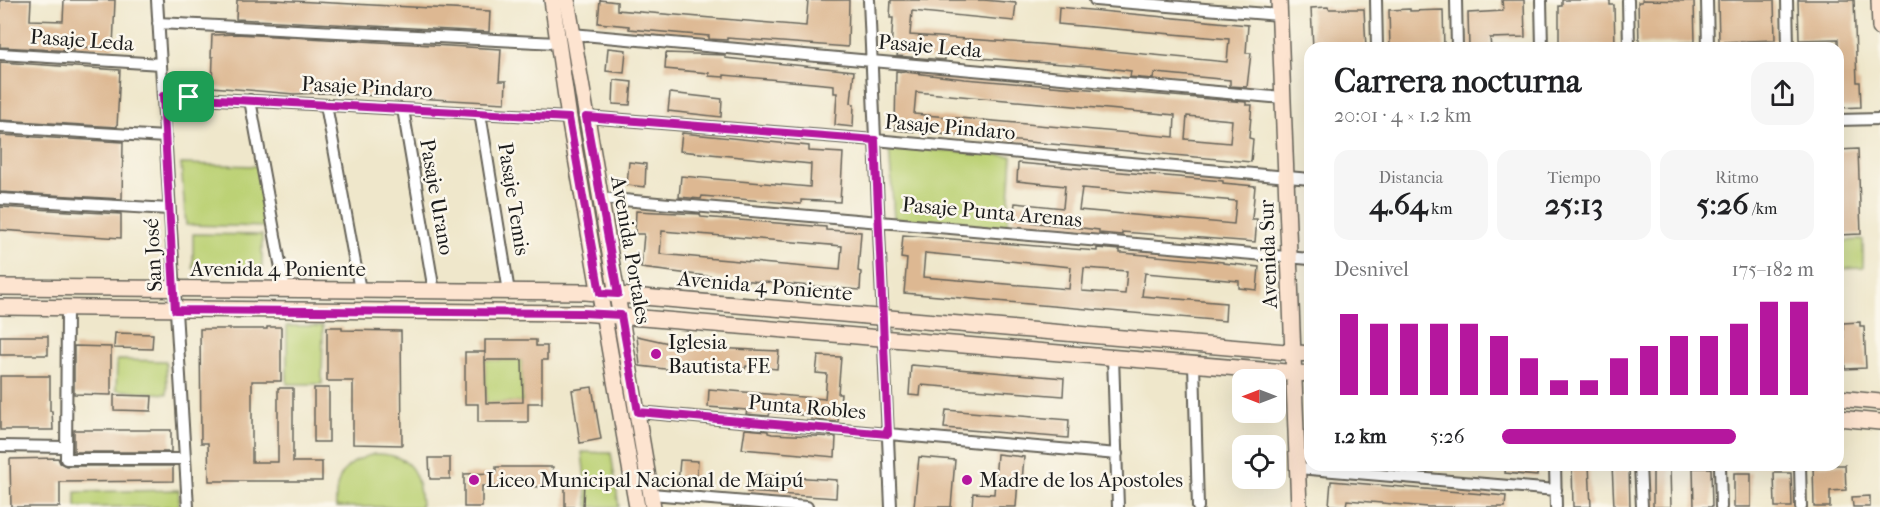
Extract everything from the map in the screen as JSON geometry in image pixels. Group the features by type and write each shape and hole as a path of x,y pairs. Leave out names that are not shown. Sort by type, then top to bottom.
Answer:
{"street":[{"name":"San José","path":"157,0 188,507"},
{"name":"Avenida Portales","path":"552,0 569,118 637,507"},
{"name":"Avenida Portales","path":"567,0 652,500"},
{"path":"869,0 891,507"},
{"path":"1095,0 1280,8"},
{"path":"1376,0 1377,42"},
{"path":"1456,0 1457,42"},
{"path":"1541,0 1542,42"},
{"path":"1628,0 1629,42"},
{"path":"1707,0 1708,42"},
{"path":"1787,0 1788,42"},
{"path":"1879,0 1880,28"},
{"name":"Avenida Sur","path":"1280,8 1293,353 1302,373 1298,468 1299,507"},
{"name":"Pasaje Leda","path":"158,23 557,43"},
{"name":"Pasaje Leda","path":"572,34 1283,98"},
{"name":"Pasaje Leda","path":"0,54 161,64"},
{"name":"Pasaje Pindaro","path":"163,96 569,118"},
{"path":"250,100 285,290"},
{"path":"326,105 360,291"},
{"name":"Pasaje Urano","path":"403,109 434,291"},
{"name":"Pasaje Temis","path":"480,113 509,292"},
{"name":"Pasaje Pindaro","path":"586,117 1304,178"},
{"path":"1844,120 1880,119"},
{"path":"0,127 165,137"},
{"name":"Pasaje Punta Arenas","path":"600,198 1304,259"},
{"path":"0,199 170,210"},
{"name":"Avenida 4 Poniente","path":"0,287 600,293 1304,354"},
{"name":"Avenida 4 Poniente","path":"0,307 603,314 1302,373"},
{"path":"67,308 66,459 185,459"},
{"path":"1113,357 1118,507"},
{"path":"1194,364 1198,507"},
{"path":"1844,399 1880,402"},
{"name":"Punta Robles","path":"638,412 1117,454"},
{"path":"1844,419 1880,422"},
{"path":"0,446 66,447"},
{"path":"1298,468 1304,469"},
{"path":"1333,471 1556,490"},
{"path":"1555,471 1556,507"},
{"path":"1640,471 1642,507"},
{"path":"1720,471 1721,507"},
{"path":"1800,471 1802,507"},
{"path":"652,500 807,507"}],"green space":[{"path":"889,146 1012,156 1007,228 894,219"},
{"path":"181,164 258,166 271,227 186,225"},
{"path":"193,234 262,235 262,269 193,268"},
{"path":"1863,240 1863,268 1844,269 1844,241"},
{"path":"287,326 323,326 322,384 287,384"},
{"path":"117,360 166,361 167,394 116,390"},
{"path":"485,360 522,360 523,402 486,403"},
{"path":"582,452 611,453 619,507 588,507"},
{"path":"374,454 397,457 411,468 419,485 421,507 336,507 337,487 343,472 356,461"},
{"path":"179,490 179,507 76,507 76,492"}],"building":[{"path":"0,0 31,0 30,20 63,21 64,0 115,0 113,48 73,47 73,51 0,47"},
{"path":"237,0 490,11 489,32 236,19"},
{"path":"600,0 617,2 617,10 806,26 808,0 849,0 848,47 727,38 727,40 709,39 709,36 629,29 629,26 598,23"},
{"path":"891,0 984,0 1016,3 1014,21 912,11 910,35 1039,44 1227,62 1229,39 1058,24 1059,7 1248,25 1246,53 1251,53 1247,87 1230,86 1230,80 1167,74 1154,73 1153,79 1130,77 1131,71 1091,66 951,56 945,56 945,60 897,56 898,50 891,50 893,18 890,18"},
{"path":"1502,0 1524,0 1525,37 1490,38 1490,42 1469,42 1468,13 1503,11"},
{"path":"1562,0 1610,0 1610,5 1614,5 1615,42 1559,42 1559,6 1562,6"},
{"path":"1642,0 1694,1 1695,42 1639,42 1638,2"},
{"path":"1718,0 1774,0 1775,40 1719,42"},
{"path":"1798,0 1854,0 1857,82 1860,82 1861,107 1844,108 1844,42 1838,42 1838,39 1799,40"},
{"path":"1311,8 1364,9 1366,42 1313,42"},
{"path":"1389,10 1443,10 1444,42 1390,42"},
{"path":"236,34 501,49 499,81 506,81 505,103 323,93 294,94 212,87 212,35"},
{"path":"608,48 626,50 624,73 606,71"},
{"path":"666,53 725,55 725,58 854,71 851,103 854,104 853,127 835,125 837,93 834,93 834,85 724,75 724,77 709,76 709,73 665,69"},
{"path":"0,62 120,70 117,127 0,120"},
{"path":"896,71 965,79 1246,102 1246,105 1252,105 1249,138 1253,139 1251,162 895,130","holes":["916,92 1175,115 1174,137 914,114","1187,116 1232,120 1230,143 1185,139"]},
{"path":"614,80 632,82 630,105 613,104"},
{"path":"670,93 722,99 721,117 668,111"},
{"path":"682,133 809,146 809,151 843,153 840,202 801,200 801,204 702,196 701,199 679,197 681,176 810,187 811,164 680,151"},
{"path":"0,135 123,142 122,199 0,192"},
{"path":"1858,149 1861,234 1844,235 1844,150"},
{"path":"629,162 646,164 645,187 627,185"},
{"path":"1018,163 1223,181 1223,183 1255,186 1252,219 1257,219 1255,242 1122,232 1122,235 1099,233 1099,230 1013,220 1015,203 1063,208 1065,186 1017,181","holes":["1082,188 1236,201 1234,224 1079,210"]},
{"path":"0,207 121,214 121,238 0,230"},
{"path":"636,211 700,214 701,217 861,232 858,271 861,272 860,290 739,280 641,268 644,234 635,234","holes":["662,231 842,246 840,270 660,254"]},
{"path":"903,235 1097,251 1097,248 1120,250 1120,253 1259,267 1257,290 1239,288 1239,281 1145,273 1142,296 1226,303 1225,321 904,293 907,259 901,258","holes":["925,253 1071,267 1069,289 923,277","1084,268 1127,271 1125,294 1082,291"]},
{"path":"1860,322 1860,326 1864,326 1866,368 1845,369 1844,323"},
{"path":"267,327 281,327 281,381 252,381 252,462 278,462 278,388 293,388 293,462 322,462 322,481 209,481 208,443 201,443 200,329 267,329"},
{"path":"327,327 342,327 342,330 401,331 402,445 353,444 353,381 327,381"},
{"path":"115,333 153,334 152,349 114,348"},
{"path":"0,336 48,336 48,355 0,355"},
{"path":"637,336 673,344 779,351 777,369 746,366 745,369 673,361 673,370 640,366"},
{"path":"485,340 536,340 536,346 547,346 547,360 542,360 542,403 528,403 528,422 478,422 478,404 465,404 465,352 485,352","holes":["485,360 522,360 523,402 486,403"]},
{"path":"74,346 111,347 111,395 74,394"},
{"path":"818,356 841,357 838,422 811,420 812,416 770,412 769,416 746,414 747,410 708,407 709,389 825,399 827,374 816,373"},
{"path":"911,365 1064,378 1063,396 921,385 920,396 909,395"},
{"path":"0,376 50,376 50,411 52,411 53,430 0,430"},
{"path":"592,387 601,439 580,443 572,390"},
{"path":"314,388 329,388 329,442 314,442"},
{"path":"114,395 152,396 151,411 114,410"},
{"path":"946,410 1069,420 1068,438 944,428"},
{"path":"745,429 768,431 772,434 836,437 835,457 742,449"},
{"path":"74,430 171,430 171,452 74,452"},
{"path":"997,454 1024,457 1022,481 1018,481 1016,507 972,507 973,493 994,494"},
{"path":"919,457 955,460 951,507 914,507"},
{"path":"58,458 60,463 66,466 173,466 173,481 60,482 60,507 11,507 10,459"},
{"path":"429,458 450,458 450,479 430,479"},
{"path":"680,460 698,461 696,484 678,483"},
{"path":"1845,465 1846,490 1830,491 1830,507 1814,507 1813,471 1844,471"},
{"path":"496,467 553,467 554,487 482,486 482,507 464,507 464,474 496,473"},
{"path":"1505,471 1537,471 1537,476 1505,473"},
{"path":"1572,471 1589,471 1591,507 1573,507"},
{"path":"1612,471 1629,471 1630,507 1614,507"},
{"path":"1653,471 1670,471 1671,507 1653,507"},
{"path":"1693,471 1711,471 1712,507 1694,507"},
{"path":"1734,473 1751,473 1751,507 1734,507"},
{"path":"1774,473 1791,473 1792,507 1775,507"},
{"path":"749,474 837,480 836,498 747,492"},
{"path":"565,480 584,480 583,507 565,507"},
{"path":"1331,481 1506,496 1505,507 1428,507 1347,500 1346,506 1329,505"},
{"path":"1870,496 1870,507 1853,507 1852,497"}],"place":[{"name":"Iglesia Bautista FE","path":"656,354"},
{"name":"Liceo Municipal Nacional de Maipú","path":"474,480"},
{"name":"Madre de los Apostoles","path":"967,480"}],"route":[{"path":"163,96 189,97 569,118 600,293 618,294 586,117 875,140 888,434 638,412 621,315 175,310 163,96"}]}
